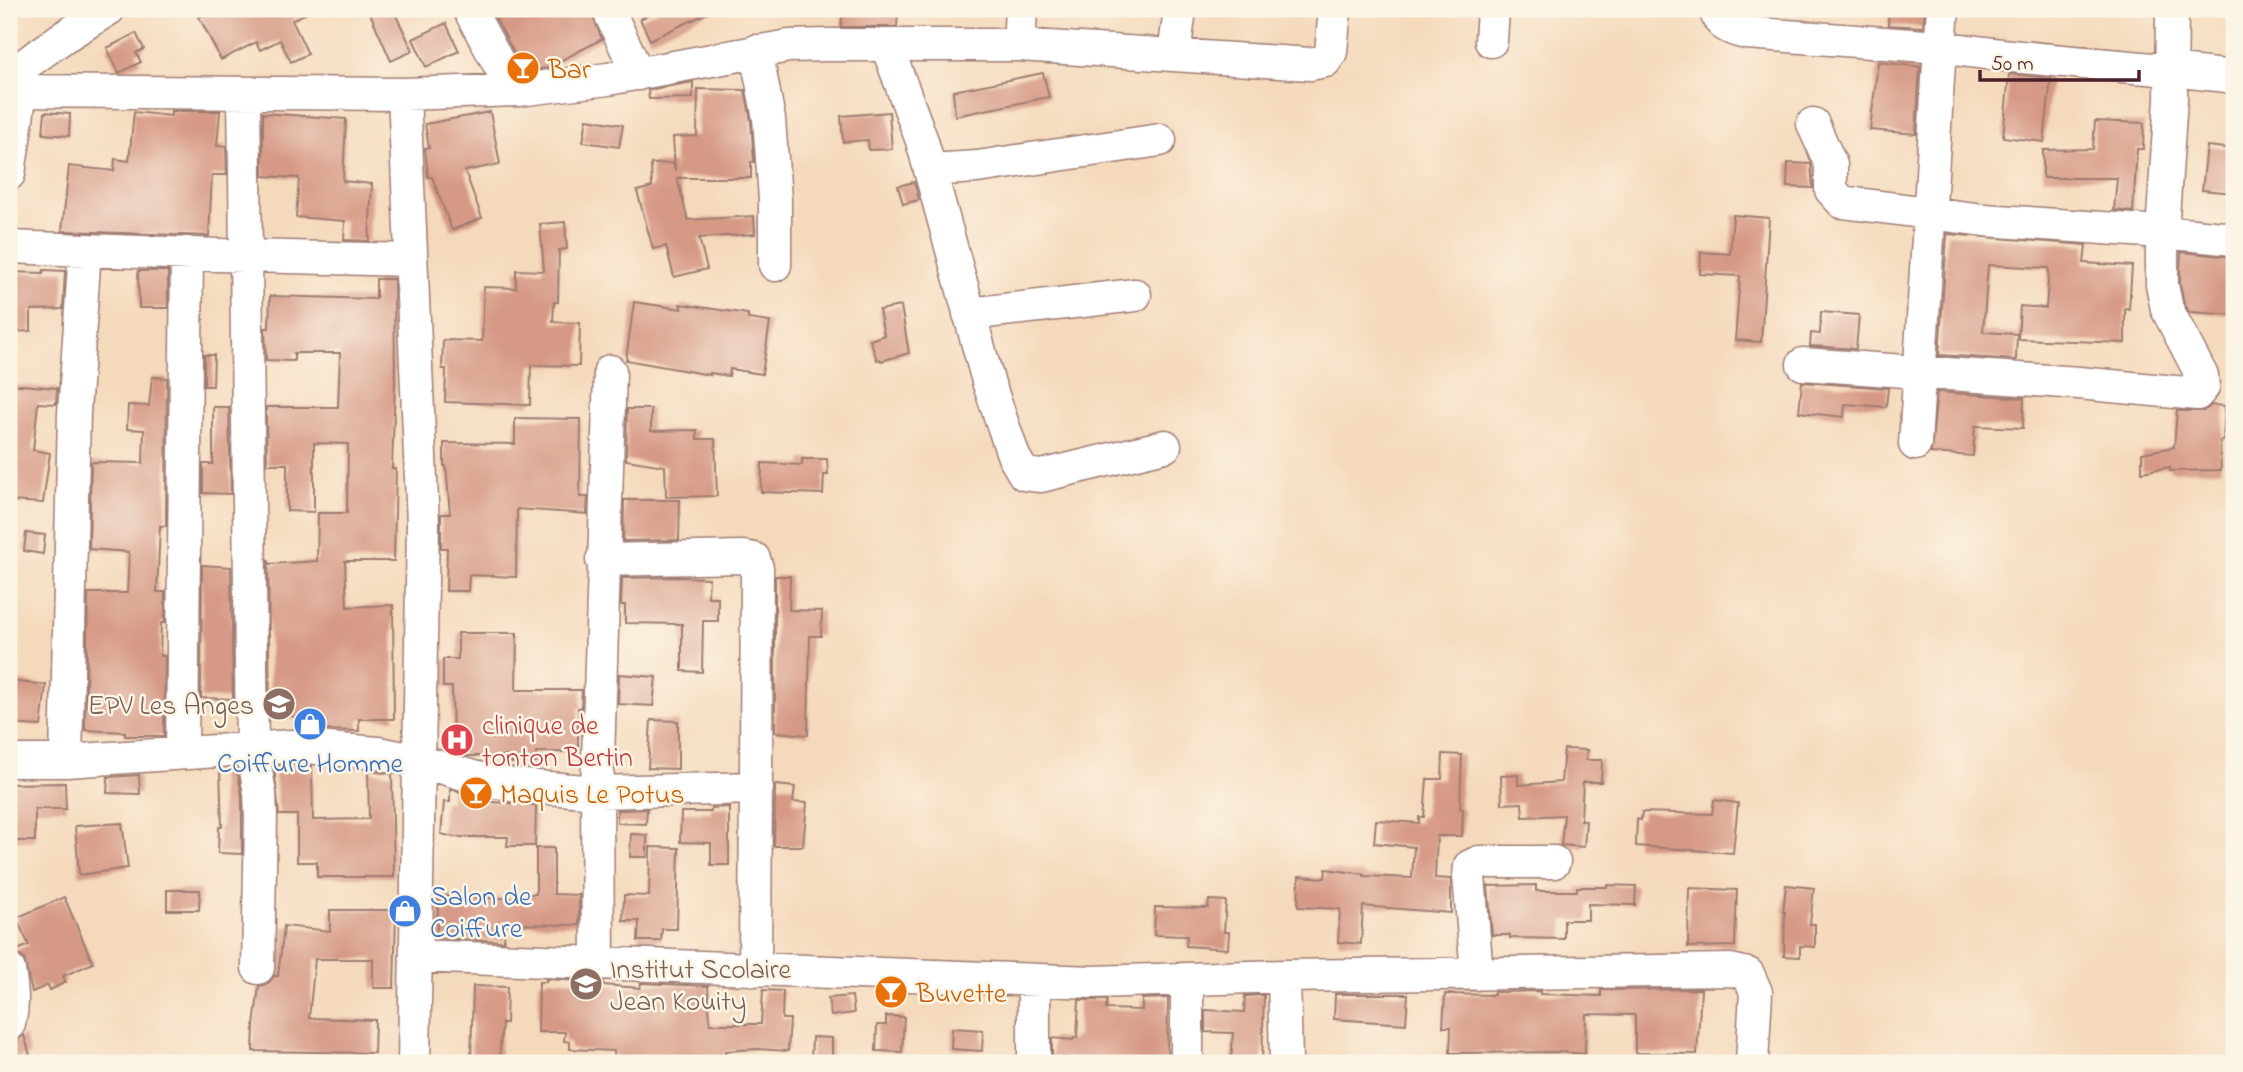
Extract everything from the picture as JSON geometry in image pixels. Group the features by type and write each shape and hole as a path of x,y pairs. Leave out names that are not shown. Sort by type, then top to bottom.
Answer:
{"street":[{"path":"9,174 13,86 62,38 109,9"},
{"path":"469,9 513,90"},
{"path":"608,9 638,74"},
{"path":"1019,44 1021,9"},
{"path":"1174,55 1180,9"},
{"path":"13,86 244,93 404,94 513,90 638,74 789,46 1019,44 1310,64 1325,61 1331,52 1335,9"},
{"path":"1491,41 1493,9"},
{"path":"1716,9 1723,24 1731,30 1746,33 1940,47 2021,58 2171,69 2234,77"},
{"path":"1915,444 1943,9"},
{"path":"1803,364 2197,394 2203,387 2202,376 2167,309 2162,285 2172,9"},
{"path":"887,46 930,170 1001,419 1014,457 1024,474 1041,476 1165,446"},
{"path":"756,51 769,119 775,200 775,265"},
{"path":"244,93 252,749 260,793 261,817 258,968"},
{"path":"404,94 423,511 414,1063"},
{"path":"1813,124 1830,164 1831,190 1842,202 1984,220 2234,239"},
{"path":"930,170 987,166 1160,140"},
{"path":"9,247 411,260"},
{"path":"66,761 74,413 85,250"},
{"path":"182,753 187,253"},
{"path":"969,314 1135,295"},
{"path":"598,964 597,792 602,560 610,371"},
{"path":"602,560 754,559 757,568 755,970"},
{"path":"9,761 66,761 292,746 419,761 512,785 597,792 757,788"},
{"path":"1477,974 1469,876 1471,866 1479,862 1554,862"},
{"path":"416,956 1034,982 1731,970 1748,974 1756,992 1752,1063"},
{"path":"9,970 12,993 9,1024"},
{"path":"1284,976 1286,1063"},
{"path":"1187,979 1187,1063"},
{"path":"1034,982 1034,1063"}],"building":[{"path":"215,9 315,9 292,20 308,54 291,62 280,40 260,50 256,42 221,60 199,17"},
{"path":"368,9 393,9 413,51 391,61"},
{"path":"502,9 590,9 602,39 547,68 524,71 493,14"},
{"path":"661,9 716,9 650,40 640,19"},
{"path":"843,9 898,9 897,27 841,27"},
{"path":"1889,9 1925,9 1923,27 1888,25"},
{"path":"446,23 459,51 426,67 413,39"},
{"path":"136,33 144,49 136,53 141,62 119,73 107,48"},
{"path":"1878,62 1920,67 1916,134 1870,130"},
{"path":"1043,73 1049,97 955,116 953,91"},
{"path":"2009,74 2051,78 2044,142 2003,137"},
{"path":"693,82 693,98 649,99 648,90"},
{"path":"698,89 745,90 751,121 754,162 751,162 751,178 677,178 688,220 754,216 755,234 699,238 707,269 674,277 666,246 653,249 637,191 652,187 651,164 673,163 675,171 673,137 697,136"},
{"path":"171,111 220,111 217,146 226,146 227,175 212,175 209,236 62,231 69,166 114,171 115,159 129,161 134,112 171,116"},
{"path":"45,112 70,114 69,136 43,134"},
{"path":"490,112 500,164 465,171 482,218 452,230 432,177 428,177 425,148 429,148 425,124"},
{"path":"889,112 892,149 869,150 868,140 843,142 841,116"},
{"path":"263,113 346,119 343,181 372,184 369,241 344,240 345,221 296,217 299,178 263,176"},
{"path":"587,119 623,125 619,147 583,142"},
{"path":"2095,121 2144,123 2143,149 2137,149 2133,212 2114,210 2117,178 2043,178 2043,150 2093,149"},
{"path":"2207,146 2234,149 2234,193 2202,190"},
{"path":"1788,163 1811,164 1813,188 1787,187"},
{"path":"914,182 919,200 903,204 898,186"},
{"path":"1733,215 1769,218 1761,342 1735,340 1740,276 1700,274 1701,252 1730,254"},
{"path":"565,222 567,249 559,250 558,302 554,302 553,322 580,323 579,366 531,365 530,405 445,402 443,340 482,341 484,287 516,288 516,270 544,271 540,224"},
{"path":"1947,234 2086,245 2084,263 2132,266 2129,309 2125,308 2125,343 2018,339 2020,306 2046,308 2049,268 1988,265 1983,332 2017,334 2016,360 1939,355"},
{"path":"2181,252 2234,257 2234,315 2189,312 2184,303 2180,283"},
{"path":"44,270 65,271 63,309 31,310 31,331 9,332 9,272 43,273"},
{"path":"138,271 168,271 168,308 139,308"},
{"path":"376,279 394,279 394,561 345,561 347,607 393,605 394,719 359,719 359,731 320,730 320,717 270,716 268,560 270,564 317,561 318,513 347,513 348,444 314,443 314,512 287,511 287,464 267,464 266,407 338,407 340,353 294,353 294,361 266,360 265,328 269,328 270,296 376,299"},
{"path":"634,302 682,309 680,304 748,314 748,319 770,322 762,374 730,369 729,376 710,375 626,360"},
{"path":"901,306 909,353 877,360 870,340 884,335 879,310"},
{"path":"1821,312 1859,315 1856,349 1810,346 1811,333 1820,334"},
{"path":"204,355 214,355 213,386 204,386"},
{"path":"152,377 167,378 166,526 160,526 157,592 165,592 165,623 161,623 160,656 165,656 164,736 125,736 125,732 85,730 88,593 127,593 129,552 89,549 91,462 143,463 144,430 127,429 128,405 149,406"},
{"path":"1802,382 1888,388 1886,407 1845,404 1844,417 1799,412"},
{"path":"9,384 57,388 56,404 38,403 33,450 50,453 43,503 9,501 12,436 9,435"},
{"path":"1937,392 2024,398 2023,428 1975,426 1973,456 1931,453"},
{"path":"2212,405 2225,406 2223,441 2220,441 2221,470 2170,471 2170,467 2142,472 2142,453 2174,447 2177,411 2203,411"},
{"path":"213,407 229,407 231,494 203,493 203,464 213,464"},
{"path":"627,409 651,409 651,431 697,430 697,439 715,439 717,496 666,497 665,466 626,460"},
{"path":"515,418 581,419 580,497 588,497 587,514 517,509 516,577 469,575 468,591 446,591 447,548 441,548 441,514 450,514 444,443 515,444"},
{"path":"802,459 827,459 828,475 824,475 823,494 761,492 762,463 802,465"},
{"path":"624,500 680,500 679,540 623,541"},
{"path":"26,533 45,535 43,554 24,551"},
{"path":"202,565 231,567 233,699 201,698"},
{"path":"775,576 790,576 789,610 822,611 821,636 810,636 808,735 775,732"},
{"path":"622,578 709,578 708,597 718,597 718,621 703,621 702,672 682,671 682,624 625,623 625,605 621,605"},
{"path":"458,633 517,633 516,690 582,690 581,708 578,708 578,752 536,752 536,763 511,763 511,756 466,756 453,752 452,687 443,687 443,659 458,659"},
{"path":"619,674 656,677 653,706 618,704"},
{"path":"9,681 46,685 41,726 9,724"},
{"path":"651,720 678,721 678,769 648,768"},
{"path":"1564,749 1587,750 1586,760 1602,760 1601,782 1583,782 1581,820 1586,821 1584,847 1561,845 1564,815 1523,817 1522,803 1502,804 1501,776 1518,775 1518,785 1561,782"},
{"path":"1443,754 1462,755 1462,836 1437,836 1435,878 1451,879 1451,913 1363,906 1361,944 1338,942 1340,909 1298,907 1299,876 1325,878 1326,869 1364,876 1412,878 1414,847 1374,843 1376,820 1419,823 1419,817 1424,817 1427,779 1442,779"},
{"path":"274,766 312,766 313,820 369,819 368,771 392,774 394,877 317,877 317,862 297,862 297,815 279,815"},
{"path":"237,769 242,795 242,854 218,853 219,827 222,827 220,770"},
{"path":"139,775 140,794 107,793 108,777"},
{"path":"65,783 66,809 35,809 35,841 15,841 15,827 9,828 9,784"},
{"path":"775,785 795,787 793,802 807,803 803,846 774,846"},
{"path":"450,789 478,797 478,801 536,805 535,846 507,846 508,837 454,837 441,834 444,802 450,802"},
{"path":"1714,800 1738,803 1733,853 1636,846 1637,819 1641,820 1642,812 1712,814"},
{"path":"729,807 729,865 711,865 711,843 680,842 681,812 711,812 711,808"},
{"path":"647,809 646,824 617,823 617,810"},
{"path":"122,823 128,868 79,875 75,826"},
{"path":"631,834 647,835 647,857 630,857"},
{"path":"650,847 679,848 677,929 662,929 661,941 638,941 639,921 623,921 624,895 649,896"},
{"path":"536,848 554,848 554,894 579,895 579,925 505,924 504,941 436,938 439,896 526,899 526,894 536,894"},
{"path":"1536,885 1536,891 1577,891 1577,887 1607,885 1636,886 1635,905 1588,904 1588,920 1564,920 1564,939 1492,935 1488,886"},
{"path":"1786,885 1814,888 1810,924 1815,924 1815,947 1800,946 1800,957 1784,956 1783,912"},
{"path":"1689,888 1737,890 1735,946 1688,947"},
{"path":"167,890 200,890 199,910 167,910"},
{"path":"64,897 93,963 63,976 66,982 50,990 48,985 32,992 24,959 13,952 29,945 16,918"},
{"path":"1209,900 1226,901 1224,932 1229,932 1228,949 1186,946 1187,936 1154,935 1155,907 1208,908"},
{"path":"330,910 396,910 394,988 373,988 373,959 315,959 309,1018 375,1020 374,1053 253,1051 259,986 278,976 284,926 330,931"},
{"path":"546,979 603,982 603,985 640,988 641,983 708,986 710,1024 761,1024 763,990 783,991 782,1019 790,1019 788,1051 725,1051 725,1063 615,1063 614,1051 570,1049 570,1042 564,1041 565,1032 538,1032 539,982 546,982"},
{"path":"473,986 507,987 506,1023 502,1023 499,1063 471,1063"},
{"path":"1701,989 1697,1054 1635,1053 1635,1015 1586,1014 1585,1054 1450,1053 1451,1027 1443,1027 1445,994 1494,995 1494,992 1540,991 1540,994 1601,996 1601,990"},
{"path":"1335,994 1408,994 1406,1024 1334,1019"},
{"path":"1264,995 1262,1063 1231,1063 1233,1033 1205,1032 1205,1010 1244,1012 1245,996"},
{"path":"852,996 854,1013 831,1016 828,998"},
{"path":"1168,998 1167,1063 1072,1063 1072,1058 1052,1057 1052,1038 1077,1038 1079,1000 1107,1000 1106,1009 1142,1010 1142,999"},
{"path":"886,1016 904,1017 902,1052 876,1051 877,1025 886,1025"},
{"path":"952,1028 983,1030 982,1051 951,1049"},
{"path":"24,1035 30,1055 9,1061 9,1042"},
{"path":"812,1037 832,1038 832,1063 811,1063"}],"place":[{"name":"Bar","path":"523,68"},
{"name":"EPV Les Anges","path":"279,704"},
{"name":"Coiffure Homme","path":"310,724"},
{"name":"clinique de tonton Bertin","path":"457,740"},
{"name":"Maquis Le Potus","path":"476,793"},
{"name":"Salon de Coiffure","path":"405,911"},
{"name":"Institut Scolaire Jean Kouity","path":"586,984"},
{"name":"Buvette","path":"891,992"}]}
